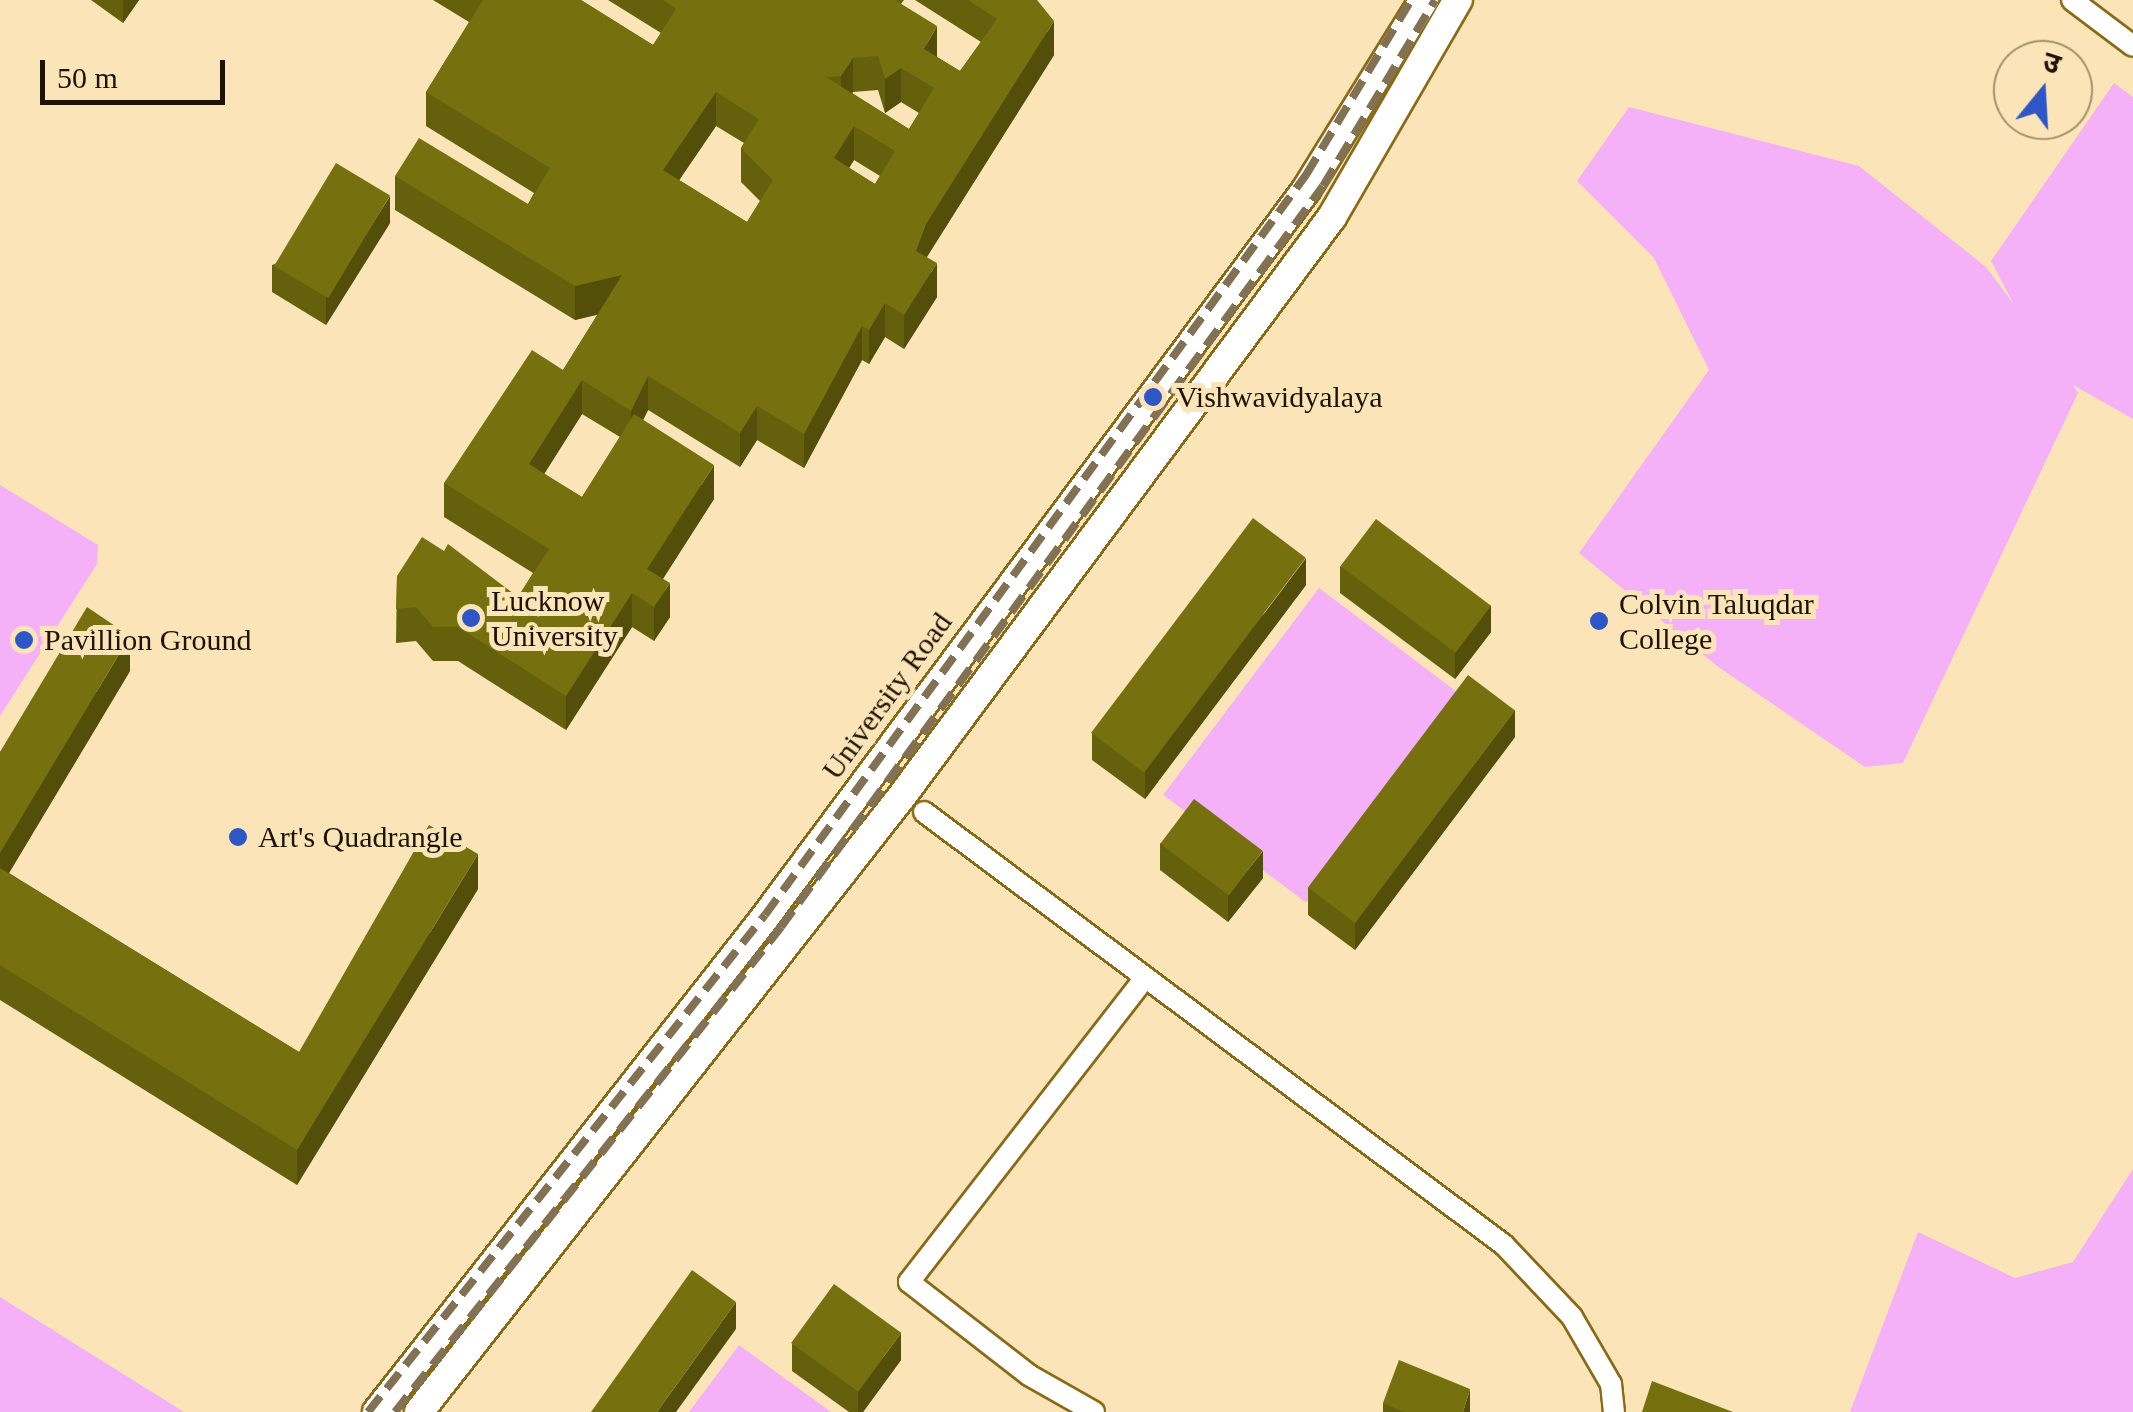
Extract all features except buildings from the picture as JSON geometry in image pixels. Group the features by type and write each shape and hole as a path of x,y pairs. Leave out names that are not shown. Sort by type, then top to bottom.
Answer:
{"main road":[{"name":"University Road","path":"377,1412 763,920 1306,190 1424,0"},
{"path":"419,1412 902,796 1332,216 1458,0"}],"street":[{"path":"2072,0 2133,46"},
{"path":"924,812 1504,1245 1572,1317 1611,1384 1614,1412"},
{"path":"1094,1412 909,1282 1144,979"}],"shaded area":[{"path":"2114,83 2133,97 2133,419 2073,385 2078,393 1903,763 1865,767 1717,666 1579,553 1709,370 1654,258 1577,181 1629,107 1859,166 1986,267 2013,303 1991,261 2075,140 2093,140 2093,113"},
{"name":"Pavillion Ground","path":"0,485 98,545 97,564 0,716"},
{"path":"1319,588 1462,696 1306,903 1163,795"},
{"path":"2133,1169 2133,1412 1850,1412 1918,1232 2015,1278 2073,1262"},
{"path":"0,1297 184,1412 0,1412"},
{"path":"739,1345 831,1412 689,1412"}],"railway":[{"path":"368,1412 765,915 1306,175 1411,0"},
{"path":"395,1412 781,927 1323,186 1435,0"}],"place":[{"name":"Vishwavidyalaya","path":"1153,397"},
{"name":"Lucknow University","path":"471,618"},
{"name":"Colvin Taluqdar College","path":"1599,621"},
{"name":"Pavillion Ground","path":"24,640"},
{"name":"Art's Quadrangle","path":"238,837"}]}
